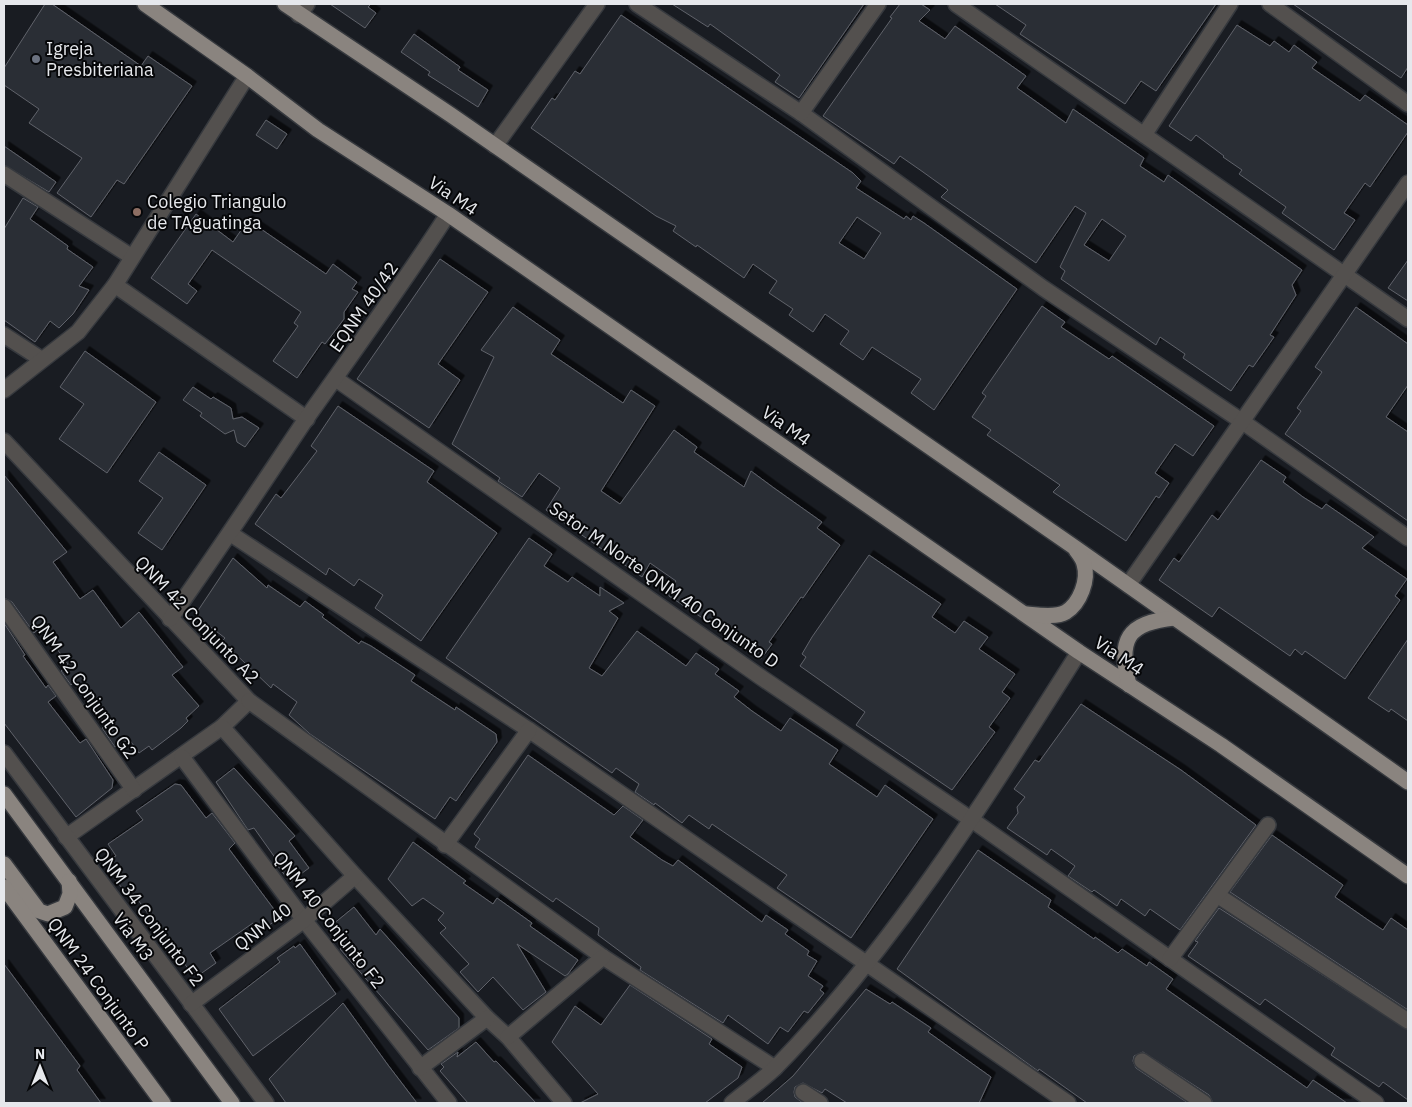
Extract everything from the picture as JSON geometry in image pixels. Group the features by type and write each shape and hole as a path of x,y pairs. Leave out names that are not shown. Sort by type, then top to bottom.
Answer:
{"main road":[{"name":"Via M4","path":"145,4 247,76 318,130 448,214 1079,652 1221,745 1408,876"},
{"path":"285,4 303,9 495,146 1074,547 1408,782"},
{"path":"1026,614 1049,616 1065,613 1074,604 1082,591 1085,579 1084,563 1074,547"},
{"path":"1129,685 1125,669 1125,650 1130,634 1147,622 1174,618"},
{"name":"Via M3","path":"4,794 232,1103"},
{"path":"4,864 39,911 48,914 60,911 68,902 70,894 69,881"},
{"name":"QNM 24 Conjunto P","path":"4,887 163,1103"}],"street":[{"path":"495,146 597,4"},
{"path":"637,4 801,113 1043,288 1244,422 1408,538"},
{"path":"801,113 878,4"},
{"path":"956,4 1408,319"},
{"path":"1144,135 1230,4"},
{"path":"1270,4 1408,104"},
{"path":"4,390 78,332 116,285 247,76"},
{"path":"4,174 132,257"},
{"path":"1128,585 1244,422 1408,183"},
{"name":"EQNM 40/42","path":"170,619 231,534 307,419 414,268 448,214"},
{"path":"116,285 307,419"},
{"path":"4,334 42,359"},
{"name":"Setor M Norte QNM 40 Conjunto D","path":"336,378 762,678 972,820 1376,1103"},
{"name":"QNM 42 Conjunto A2","path":"4,441 249,701 222,727 182,757 66,837"},
{"path":"231,534 529,730 1068,1103"},
{"name":"QNM 42 Conjunto G2","path":"4,607 134,790"},
{"path":"732,1103 775,1068 867,965 972,820 1079,652"},
{"path":"249,701 445,845 603,956 775,1068"},
{"path":"222,727 355,876 487,1018 508,1038 564,1103"},
{"path":"445,845 529,730"},
{"name":"QNM 34 Conjunto F2","path":"4,753 266,1103"},
{"name":"QNM 40 Conjunto F2","path":"182,757 304,920 448,1103"},
{"path":"1170,959 1268,825"},
{"name":"QNM 40","path":"191,1004 304,920 355,876"},
{"path":"1216,895 1408,1021"},
{"path":"508,1038 603,956"},
{"path":"420,1068 487,1018"},
{"path":"1142,1061 1204,1103"},
{"path":"803,1092 820,1103"}],"building":[{"path":"45,4 52,4 141,66 148,56 192,86 124,184 117,180 91,217 57,193 82,158 29,123 39,109 4,85 4,68"},
{"path":"330,4 371,4 368,7 376,13 365,28"},
{"path":"672,4 864,4 799,98 775,82 780,75 756,57 710,24 708,27"},
{"path":"900,4 921,4 930,10 919,21 945,39 955,26 1026,76 1017,88 1066,123 1073,109 1144,158 1140,166 1164,182 1168,175 1302,270 1292,285 1296,295 1270,335 1274,337 1253,367 1249,365 1231,391 1183,358 1185,354 1160,337 1156,345 1061,279 1065,271 1060,267 1086,213 1075,206 1036,263 941,197 948,190 900,156 894,164 823,116 892,18 890,17","holes":["1102,219 1126,236 1109,261 1084,245"]},
{"path":"995,4 1216,4 1156,91 1141,81 1125,104 1020,34 1026,25"},
{"path":"1293,4 1408,4 1408,67 1401,78"},
{"path":"621,15 853,173 861,181 856,188 904,219 906,216 911,220 913,216 1017,289 934,410 911,393 921,379 872,347 863,360 840,344 849,331 825,314 813,332 789,315 793,309 769,293 777,281 753,264 744,278 697,245 696,247 673,231 676,226 656,216 531,128 552,98 555,100 575,71 580,74","holes":["857,217 881,233 864,259 839,243"]},
{"path":"1237,25 1270,46 1274,41 1289,52 1294,45 1317,62 1312,68 1360,101 1365,95 1408,125 1408,132 1370,187 1365,183 1344,213 1355,220 1334,250 1282,213 1286,207 1239,174 1242,170 1224,156 1196,135 1191,141 1169,126"},
{"path":"414,34 460,67 458,70 488,90 478,107 428,75 430,72 401,52"},
{"path":"266,120 287,134 277,149 256,135"},
{"path":"4,146 56,182 49,192 4,165"},
{"path":"23,198 38,207 30,219 68,246 67,249 93,267 79,286 89,290 73,314 59,328 50,321 35,342 4,320 4,229"},
{"path":"196,214 233,242 248,220 326,274 333,264 357,282 352,289 358,292 344,312 344,319 325,344 322,342 297,378 273,361 298,326 294,323 301,312 212,250 188,284 197,291 187,304 151,278"},
{"path":"440,259 488,292 438,364 460,380 429,428 357,379"},
{"path":"1408,260 1408,301 1388,288"},
{"path":"1042,306 1065,322 1061,327 1109,359 1112,356 1214,426 1193,456 1175,444 1155,473 1169,483 1159,498 1156,496 1126,541 1053,492 1060,485 987,435 991,430 972,417 986,396 982,393"},
{"path":"513,307 560,340 551,354 623,403 631,390 655,406 601,491 620,504 674,430 697,447 694,452 744,487 751,471 822,522 817,528 840,545 769,642 772,644 761,659 739,642 669,596 669,590 676,581 650,563 642,577 546,510 560,488 539,473 522,497 498,481 500,478 452,444 494,357 481,350"},
{"path":"1356,307 1408,344 1408,385 1386,417 1408,432 1408,521 1285,434 1301,411 1297,408 1322,372 1315,367"},
{"path":"85,351 156,402 107,473 59,439 84,404 60,387"},
{"path":"193,387 211,399 213,397 231,408 233,419 242,417 259,428 245,447 237,442 234,430 225,434 200,416 202,413 183,400"},
{"path":"338,406 434,471 427,482 497,533 421,641 375,608 383,595 359,579 354,586 329,568 326,575 255,524 276,494 281,498 317,451 311,446"},
{"path":"159,452 206,485 162,550 138,533 163,498 139,481"},
{"path":"1261,460 1286,477 1283,482 1303,497 1322,509 1326,504 1374,537 1362,548 1407,579 1395,596 1400,600 1345,679 1305,651 1302,655 1295,649 1290,656 1219,607 1212,617 1159,580 1174,558 1179,562 1212,515 1218,520"},
{"path":"4,475 67,552 53,562 80,599 93,590 121,628 139,612 183,667 172,675 199,706 186,718 188,721 181,728 152,750 149,746 139,753 129,739 115,747 102,728 106,725 76,681 71,685 61,671 68,664 41,627 34,633 12,602 4,598"},
{"path":"529,538 552,554 544,566 568,582 572,577 600,596 600,587 624,603 609,611 618,618 589,668 602,676 637,631 686,666 696,653 719,669 715,674 739,691 734,697 752,711 781,731 790,718 838,750 829,764 877,797 885,785 933,819 851,938 777,888 787,875 712,824 709,829 689,815 682,823 655,803 654,805 635,792 639,784 616,768 612,773 446,658"},
{"path":"869,555 941,604 932,617 955,633 964,621 988,637 979,649 1015,674 1002,692 1010,698 989,727 995,732 952,790 856,725 865,712 800,666 806,657 802,654 812,637"},
{"path":"233,558 267,588 268,585 300,607 305,601 324,615 322,617 359,644 361,641 371,646 415,675 411,681 455,710 456,707 496,734 497,742 456,801 450,797 435,819 310,734 289,715 297,702 273,684 271,688 222,641 225,638 195,615"},
{"path":"4,623 25,655 23,656 46,688 48,685 56,696 48,702 80,743 86,739 113,780 112,788 76,817 4,723"},
{"path":"1408,639 1408,721 1391,709 1389,712 1368,698"},
{"path":"1081,704 1181,770 1256,825 1180,930 1150,909 1145,916 1121,899 1117,906 1094,890 1092,892 1068,876 1075,866 1051,849 1047,855 1007,828 1018,813 1017,807 1025,797 1014,789 1035,760 1039,762"},
{"path":"528,755 614,815 623,806 643,820 630,837 662,860 673,866 678,860 762,922 766,915 788,930 785,934 809,951 807,955 817,961 808,976 823,986 820,990 824,993 808,1013 804,1011 788,1032 780,1027 768,1044 728,1015 723,1023 640,970 641,967 598,935 599,928 556,898 553,902 475,847 480,839 474,834"},
{"path":"234,768 295,836 289,841 309,868 290,882 274,861 276,859 254,828 248,830 216,782"},
{"path":"175,784 181,785 206,818 212,813 235,843 229,849 276,912 276,920 259,933 253,923 210,953 216,963 199,975 197,971 192,974 130,889 126,893 114,878 119,875 108,860 116,856 108,844 143,820 136,811"},
{"path":"1272,835 1343,885 1335,897 1383,930 1391,918 1408,930 1408,1010 1230,892"},
{"path":"413,842 466,881 463,883 493,904 497,898 532,923 530,926 578,960 568,974 565,976 517,944 546,992 523,1010 493,977 478,992 460,972 469,964 440,933 446,928 438,920 444,913 423,898 412,906 388,879"},
{"path":"978,850 1051,900 1048,907 1094,939 1095,937 1118,953 1122,949 1147,966 1149,962 1173,979 1166,989 1307,1088 1313,1080 1347,1103 1213,1103 1209,1095 1143,1052 1134,1056 1133,1061 1136,1068 1188,1103 1087,1103 1039,1069 1038,1071 897,969"},
{"path":"354,907 376,935 380,929 459,1018 459,1028 428,1050 340,949 346,945 332,925"},
{"path":"1219,908 1408,1030 1408,1100 1383,1082 1379,1087 1331,1055 1335,1048 1265,999 1260,1005 1188,956 1198,942 1195,941"},
{"path":"300,944 336,994 253,1056 219,1009 280,962 277,958"},
{"path":"4,964 80,1066 77,1070 101,1103 4,1103"},
{"path":"630,985 712,1039 709,1044 742,1067 738,1078 705,1103 580,1103 598,1094 552,1042 575,1006 601,1025"},
{"path":"866,989 890,1004 892,1002 931,1028 928,1032 991,1077 979,1103 847,1103 825,1089 822,1093 803,1083 795,1087 794,1092 795,1097 803,1103 762,1103 793,1076"},
{"path":"343,1003 417,1103 286,1103 269,1079"},
{"path":"476,1042 536,1103 468,1103 440,1071 444,1067 441,1064 458,1052 457,1057"}],"place":[{"name":"Igreja Presbiteriana","path":"36,59"},
{"name":"Colegio Triangulo de TAguatinga","path":"137,212"}]}
